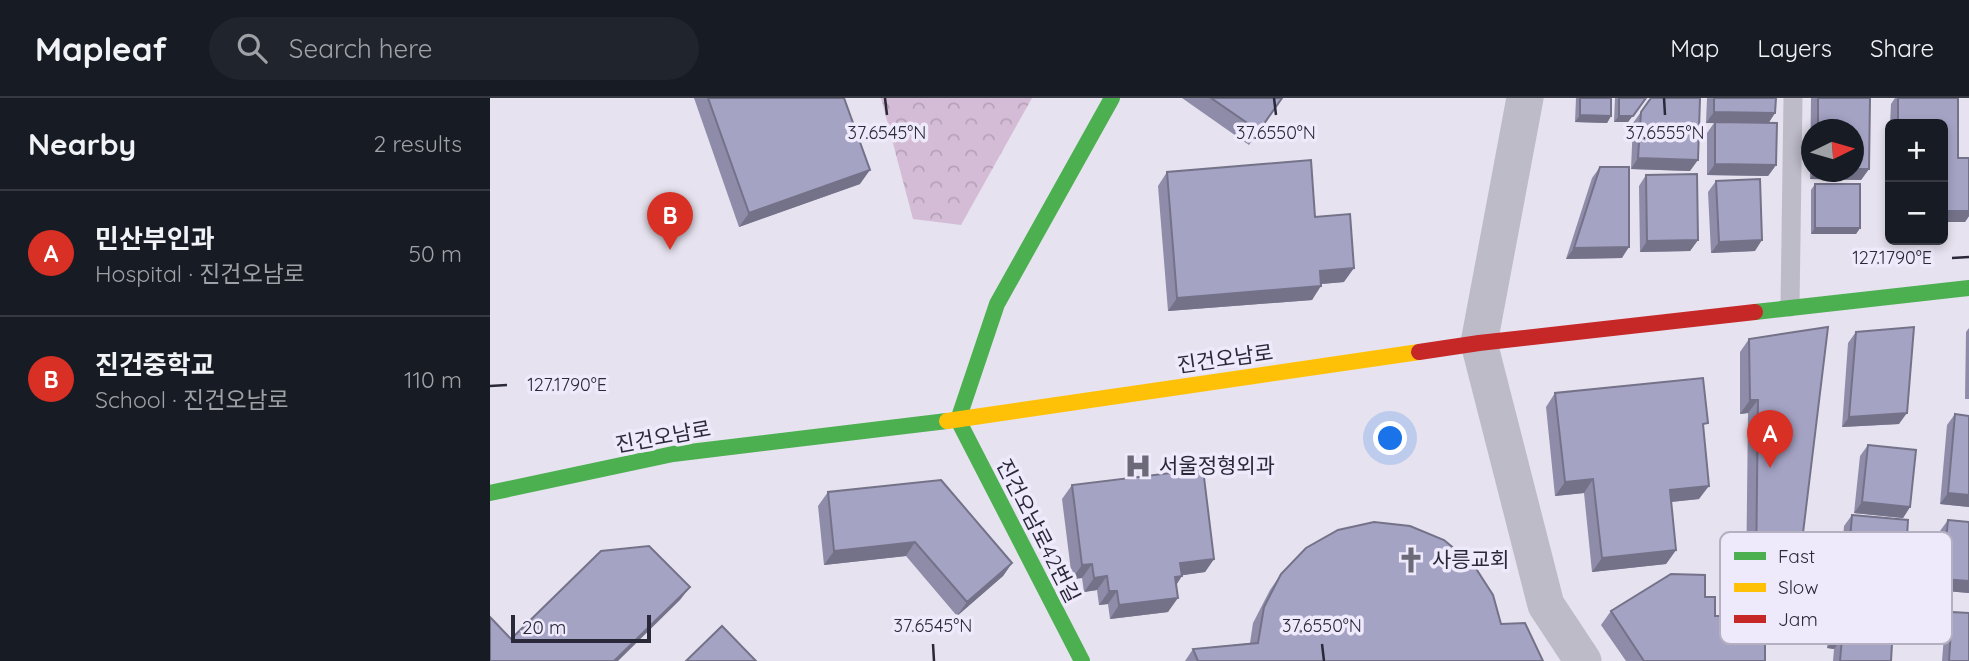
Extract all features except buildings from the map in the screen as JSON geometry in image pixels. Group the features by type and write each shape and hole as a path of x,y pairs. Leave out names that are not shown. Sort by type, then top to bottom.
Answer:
{"street":[{"path":"958,420 997,304 1112,98"},
{"path":"1525,98 1479,343 1546,605 1583,661"},
{"name":"진건오남로","path":"490,493 673,454 958,420 1479,343 1969,288"},
{"name":"진건오남로42번길","path":"958,420 1082,661"}],"lane":[{"path":"1790,307 1793,98"}],"green space":[{"path":"881,98 1032,98 961,225 913,219"}],"traffic: fast":[{"path":"1082,661 958,420 997,304 1112,98"},
{"path":"1755,312 1969,288"},
{"path":"490,493 673,454 947,421"}],"traffic: slow":[{"path":"947,421 1419,352"}],"traffic: jam":[{"path":"1419,352 1755,312"}],"place":[{"name":"진건중학교","path":"670,250"},
{"name":"서울정형외과","path":"1138,466"},
{"name":"민산부인과","path":"1770,468"},
{"name":"사릉교회","path":"1411,560"}]}
